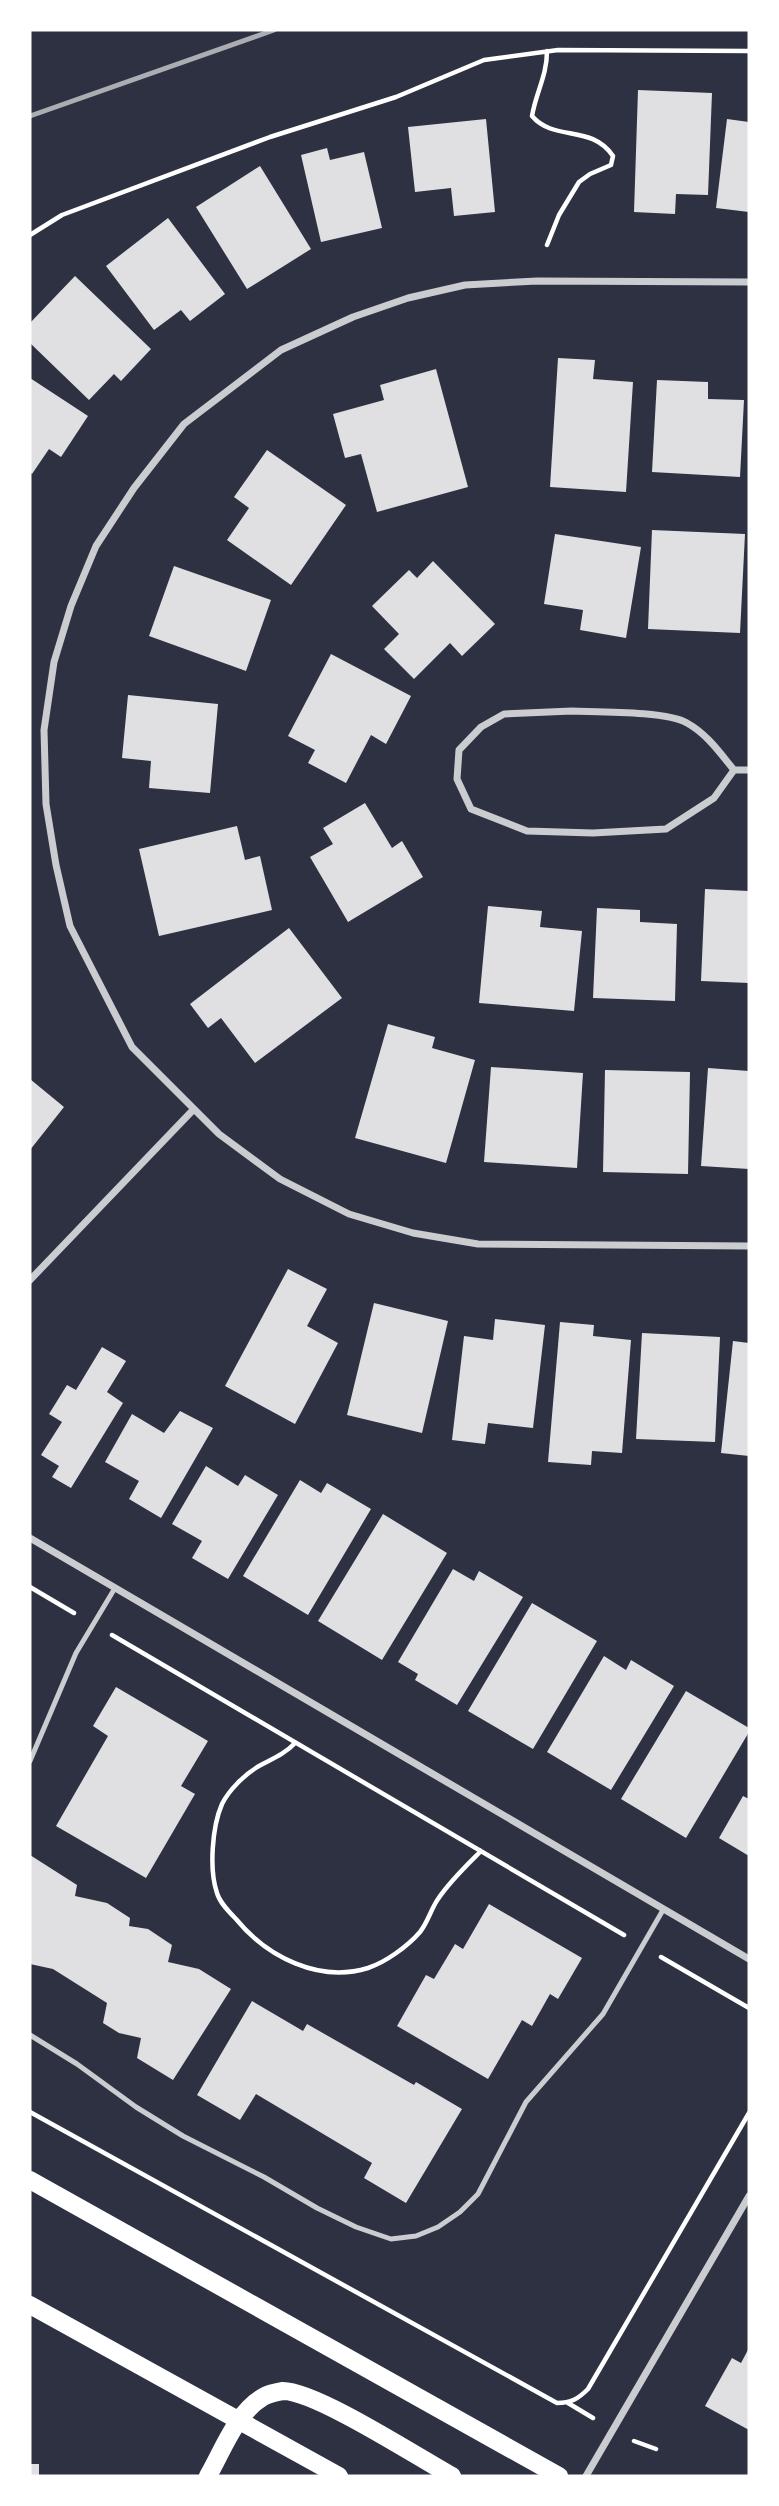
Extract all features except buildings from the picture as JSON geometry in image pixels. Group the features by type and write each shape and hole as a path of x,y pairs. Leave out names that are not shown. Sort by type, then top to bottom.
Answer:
{"main road":[{"path":"30,2180 559,2476"},
{"path":"30,2305 339,2476"},
{"path":"208,2476 251,2405 266,2395 285,2391 318,2401 452,2476"}],"street":[{"path":"749,282 537,281 465,285 408,298 353,317 281,349 184,424 134,488 96,546 71,606 54,662 44,730 46,804 56,865 71,926 132,1047 219,1135 280,1179 349,1214 413,1233 478,1244 749,1246"},
{"path":"572,711 641,714 686,722 713,744 734,770 714,797 666,829 593,833 527,831 496,821 471,809 457,779 459,750 481,727 504,714 572,711"},
{"path":"734,770 749,770"},
{"path":"30,1280 193,1110"},
{"path":"30,1538 749,1959"},
{"path":"586,2476 749,2196"}],"lane":[{"path":"30,1761 76,1653 115,1588"},
{"path":"30,2035 183,2136 264,2177 317,2208 356,2227 391,2239 416,2236 449,2219 478,2194 526,2102 603,2014 663,1910"}],"path":[{"path":"30,234 62,215 270,137 396,97 484,60 547,51 749,51"},
{"path":"547,51 547,68 534,102 532,116 540,125 548,128 592,138 607,148 613,156 611,165 590,173 570,194 547,245"},
{"path":"30,1587 76,1614"},
{"path":"115,1637 620,1933"},
{"path":"295,1742 290,1749 256,1768 238,1783 223,1804 213,1836 217,1894 239,1924 262,1945 289,1962 337,1973 369,1968 397,1952 422,1930 438,1899 481,1851"},
{"path":"657,1955 749,2008"},
{"path":"30,2112 557,2403 568,2403 579,2398 595,2378 749,2113"},
{"path":"568,2403 589,2416"},
{"path":"638,2443 656,2449"}],"railway":[{"path":"30,116 274,30"}]}
